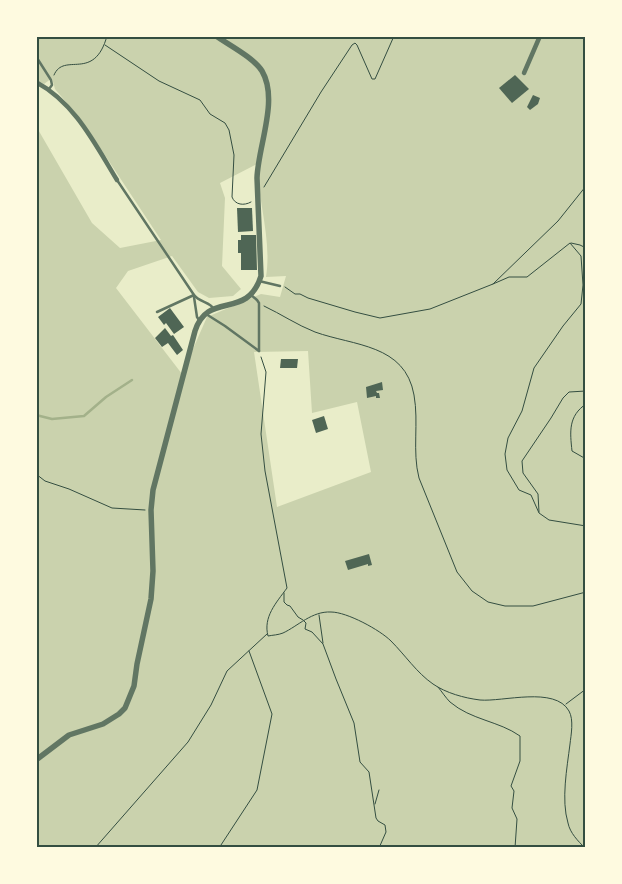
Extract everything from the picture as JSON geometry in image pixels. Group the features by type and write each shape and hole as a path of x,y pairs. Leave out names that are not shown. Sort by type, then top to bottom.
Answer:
{"street":[{"path":"36,760 69,735 110,721 125,708 134,686 136,664 151,599 153,572 151,510 157,472 195,331 199,320 204,314 236,303 251,295 259,281 261,263 258,166 270,106 266,80 262,71 255,64 216,36"},
{"path":"524,73 540,36"},
{"path":"36,82 50,87 64,102 85,129 117,180"}],"lane":[{"path":"38,36 37,58 51,80 50,87"},
{"path":"117,180 194,295 214,309"},
{"path":"259,281 280,286"},
{"path":"157,312 194,295"},
{"path":"194,295 199,320"},
{"path":"251,295 259,304 260,351"},
{"path":"204,314 226,326 260,351"}],"path":[{"path":"50,87 58,68 75,64 84,65 96,59 105,45 107,36"},
{"path":"264,187 321,92 352,45 358,44 372,79 375,80 394,36"},
{"path":"105,45 159,80 200,100 210,114 225,123 229,130 234,155 235,166 232,191 234,202 237,204 248,204 258,198"},
{"path":"493,284 558,221 586,186"},
{"path":"570,243 581,256 583,285 581,304 534,368 522,411 508,438 506,454 507,470 519,490 531,495 539,513 549,520 586,526"},
{"path":"280,286 287,288 295,294 380,318 430,309 509,277 527,277 570,243 586,248"},
{"path":"259,304 316,332 384,352 399,362 406,372 414,394 416,422 414,446 419,478 457,572 472,591 488,602 505,606 533,606 586,592"},
{"path":"260,351 266,372 261,434 265,471 287,588 268,617 267,634"},
{"path":"539,513 538,494 523,473 522,461 552,418 563,398 570,392 586,390"},
{"path":"586,404 577,410 571,422 571,439 572,451 586,459"},
{"path":"36,474 45,481 69,489 112,508 151,510"},
{"path":"284,592 284,602 286,605 290,606 298,617 304,620 306,623 305,630 312,632 323,644"},
{"path":"267,634 268,636 282,633 304,620 330,612 358,620 389,639 422,675 438,687 449,701 459,709 501,725 520,736 520,761 511,786 514,791 512,808 517,824 516,848"},
{"path":"319,614 323,644 354,723 360,762 369,772 376,818 385,825 386,832 379,848"},
{"path":"95,848 188,742 211,705 227,671 267,634"},
{"path":"219,848 257,790 272,714 249,651"},
{"path":"438,687 468,698 482,700 542,696 557,700 565,705 570,713 572,731 566,774 567,817 568,824 576,839 585,848"},
{"path":"565,705 586,689"},
{"path":"374,805 379,790"}],"green space":[{"path":"36,36 586,36 586,848 36,848 36,126 92,223 120,248 161,240 83,122 55,89 52,78 44,84 36,80","holes":["257,164 266,235 266,277 286,276 280,297 261,294 207,317 182,374 116,288 128,271 172,256 198,292 209,298 233,296 241,289 222,266 225,198 220,183","308,351 312,413 357,402 371,472 277,507 254,352"]}],"building":[{"path":"515,75 529,89 512,103 499,88"},
{"path":"533,95 540,98 538,104 530,110 527,107"},
{"path":"237,208 252,208 253,231 238,232"},
{"path":"241,235 256,235 257,270 241,270 241,253 238,253 238,240 241,240"},
{"path":"170,308 184,327 174,334 166,323 164,325 158,317"},
{"path":"165,328 171,336 173,335 183,350 177,355 168,343 162,347 155,338"},
{"path":"281,359 298,359 297,368 280,368"},
{"path":"382,382 383,390 376,391 379,393 380,398 376,398 376,396 367,398 366,387"},
{"path":"324,416 328,429 316,433 312,420"},
{"path":"369,554 372,565 368,566 368,564 348,570 345,561"}],"waterway":[{"path":"36,415 52,419 84,416 106,397 132,380"}]}
